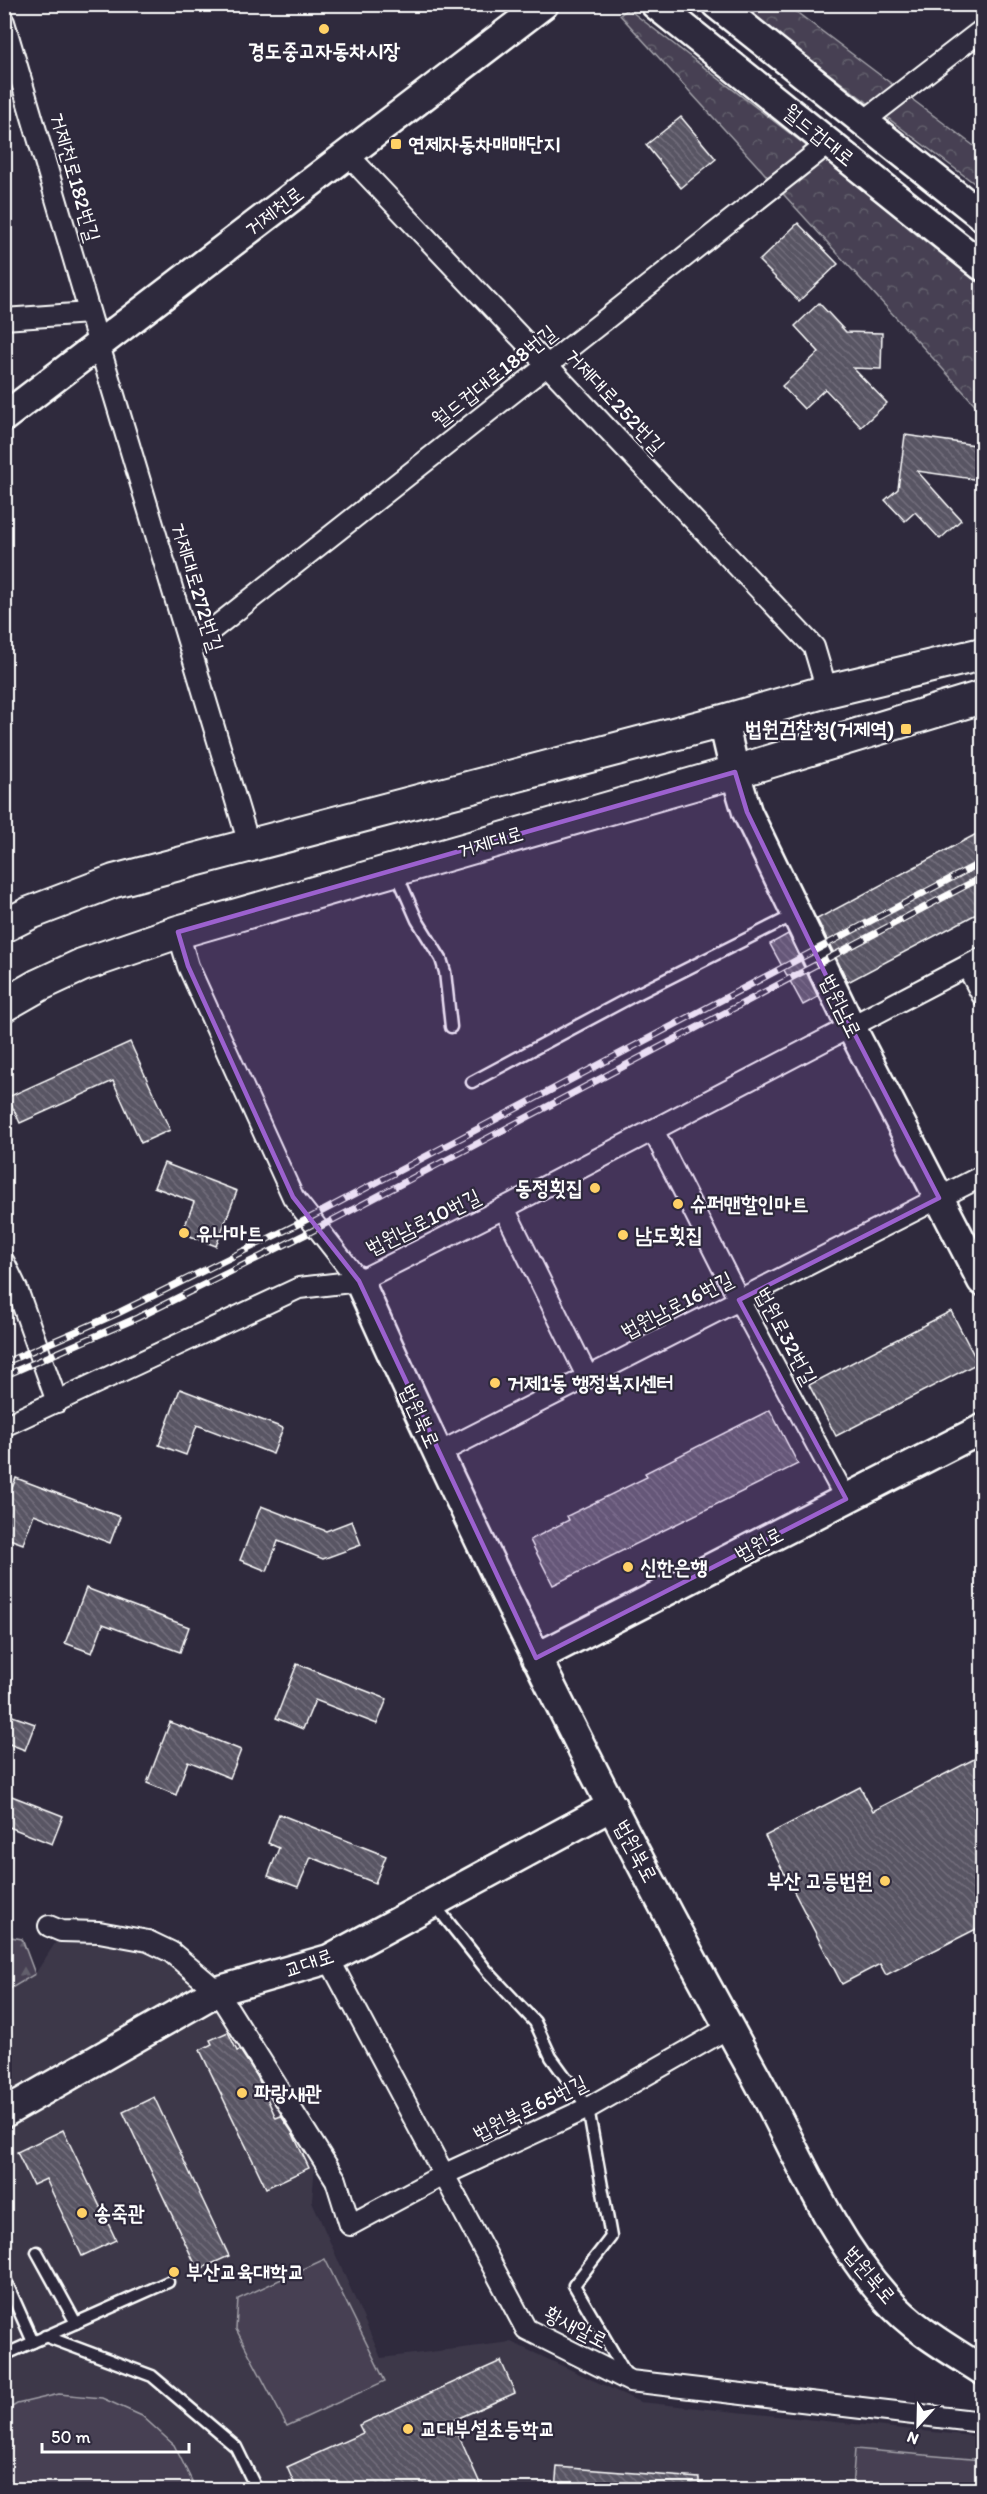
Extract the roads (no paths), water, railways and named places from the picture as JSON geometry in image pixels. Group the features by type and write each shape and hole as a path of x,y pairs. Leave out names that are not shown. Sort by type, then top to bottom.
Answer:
{"main road":[{"name":"거제천로","path":"4,417 544,4"},
{"name":"월드컵대로","path":"655,4 982,266"},
{"name":"월드컵대로","path":"716,4 982,216"},
{"path":"4,926 30,912 114,881 723,722 828,691 982,654"},
{"name":"거제대로","path":"4,1005 39,985 82,965 178,932 735,772 982,697"},
{"name":"법원남로","path":"723,722 747,812 851,1027 982,1281"},
{"name":"법원북로","path":"358,1281 437,1454 536,1658 728,2028 844,2245 887,2300 934,2340 982,2370"},
{"name":"법원로","path":"536,1658 982,1429"},
{"name":"교대로","path":"4,2114 217,1991 329,1959 612,1806"}],"street":[{"name":"거제천로182번길","path":"4,22 99,345"},
{"path":"864,122 982,30"},
{"name":"월드컵대로188번길","path":"190,646 829,143"},
{"name":"거제대로252번길","path":"348,155 814,647 828,691"},
{"path":"4,319 90,313"},
{"name":"거제대로272번길","path":"99,345 249,844"},
{"path":"178,932 188,966 293,1197 358,1281"},
{"path":"975,962 982,995"},
{"name":"법원남로10번길","path":"4,1426 299,1288 358,1281 653,1131 975,962"},
{"name":"법원로32번길","path":"653,1131 739,1300 846,1499"},
{"name":"법원남로16번길","path":"437,1454 982,1176"},
{"path":"504,1208 588,1378"},
{"path":"4,1262 17,1289 57,1402"},
{"path":"49,1926 61,1931 99,1932 148,1941 171,1952 217,1991"},
{"name":"황새알로","path":"329,1959 526,2329 630,2381 982,2422"},
{"name":"법원북로65번길","path":"217,1991 336,2180 350,2226 445,2175 588,2108 728,2028"}],"lane":[{"path":"394,869 417,920 441,959 445,972 451,1027"},
{"path":"472,1082 635,995 796,914"},
{"path":"433,1903 488,1972 535,2022 550,2057 588,2108 611,2237 574,2285 630,2381"},
{"path":"37,2252 76,2323"},
{"path":"4,2277 33,2342"},
{"path":"4,2355 168,2282"},
{"path":"45,2336 152,2376 236,2447 257,2490"}],"railway":[{"path":"4,1363 116,1314 300,1223 982,862"},
{"path":"4,1376 137,1318 310,1232 982,877"}],"place":[{"name":"경도중고자동차시장","path":"324,29"},
{"name":"연제자동차매매단지","path":"396,144"},
{"name":"법원검찰청(거제역)","path":"906,729"},
{"name":"동정횟집","path":"595,1188"},
{"name":"슈퍼맨할인마트","path":"678,1204"},
{"name":"유나마트","path":"184,1233"},
{"name":"남도횟집","path":"623,1235"},
{"name":"거제1동 행정복지센터","path":"495,1383"},
{"name":"신한은행","path":"628,1567"},
{"name":"부산 고등법원","path":"885,1881"},
{"name":"파랑새관","path":"242,2093"},
{"name":"송죽관","path":"82,2213"},
{"name":"부산교육대학교","path":"174,2272"},
{"name":"교대부설초등학교","path":"408,2429"}]}
